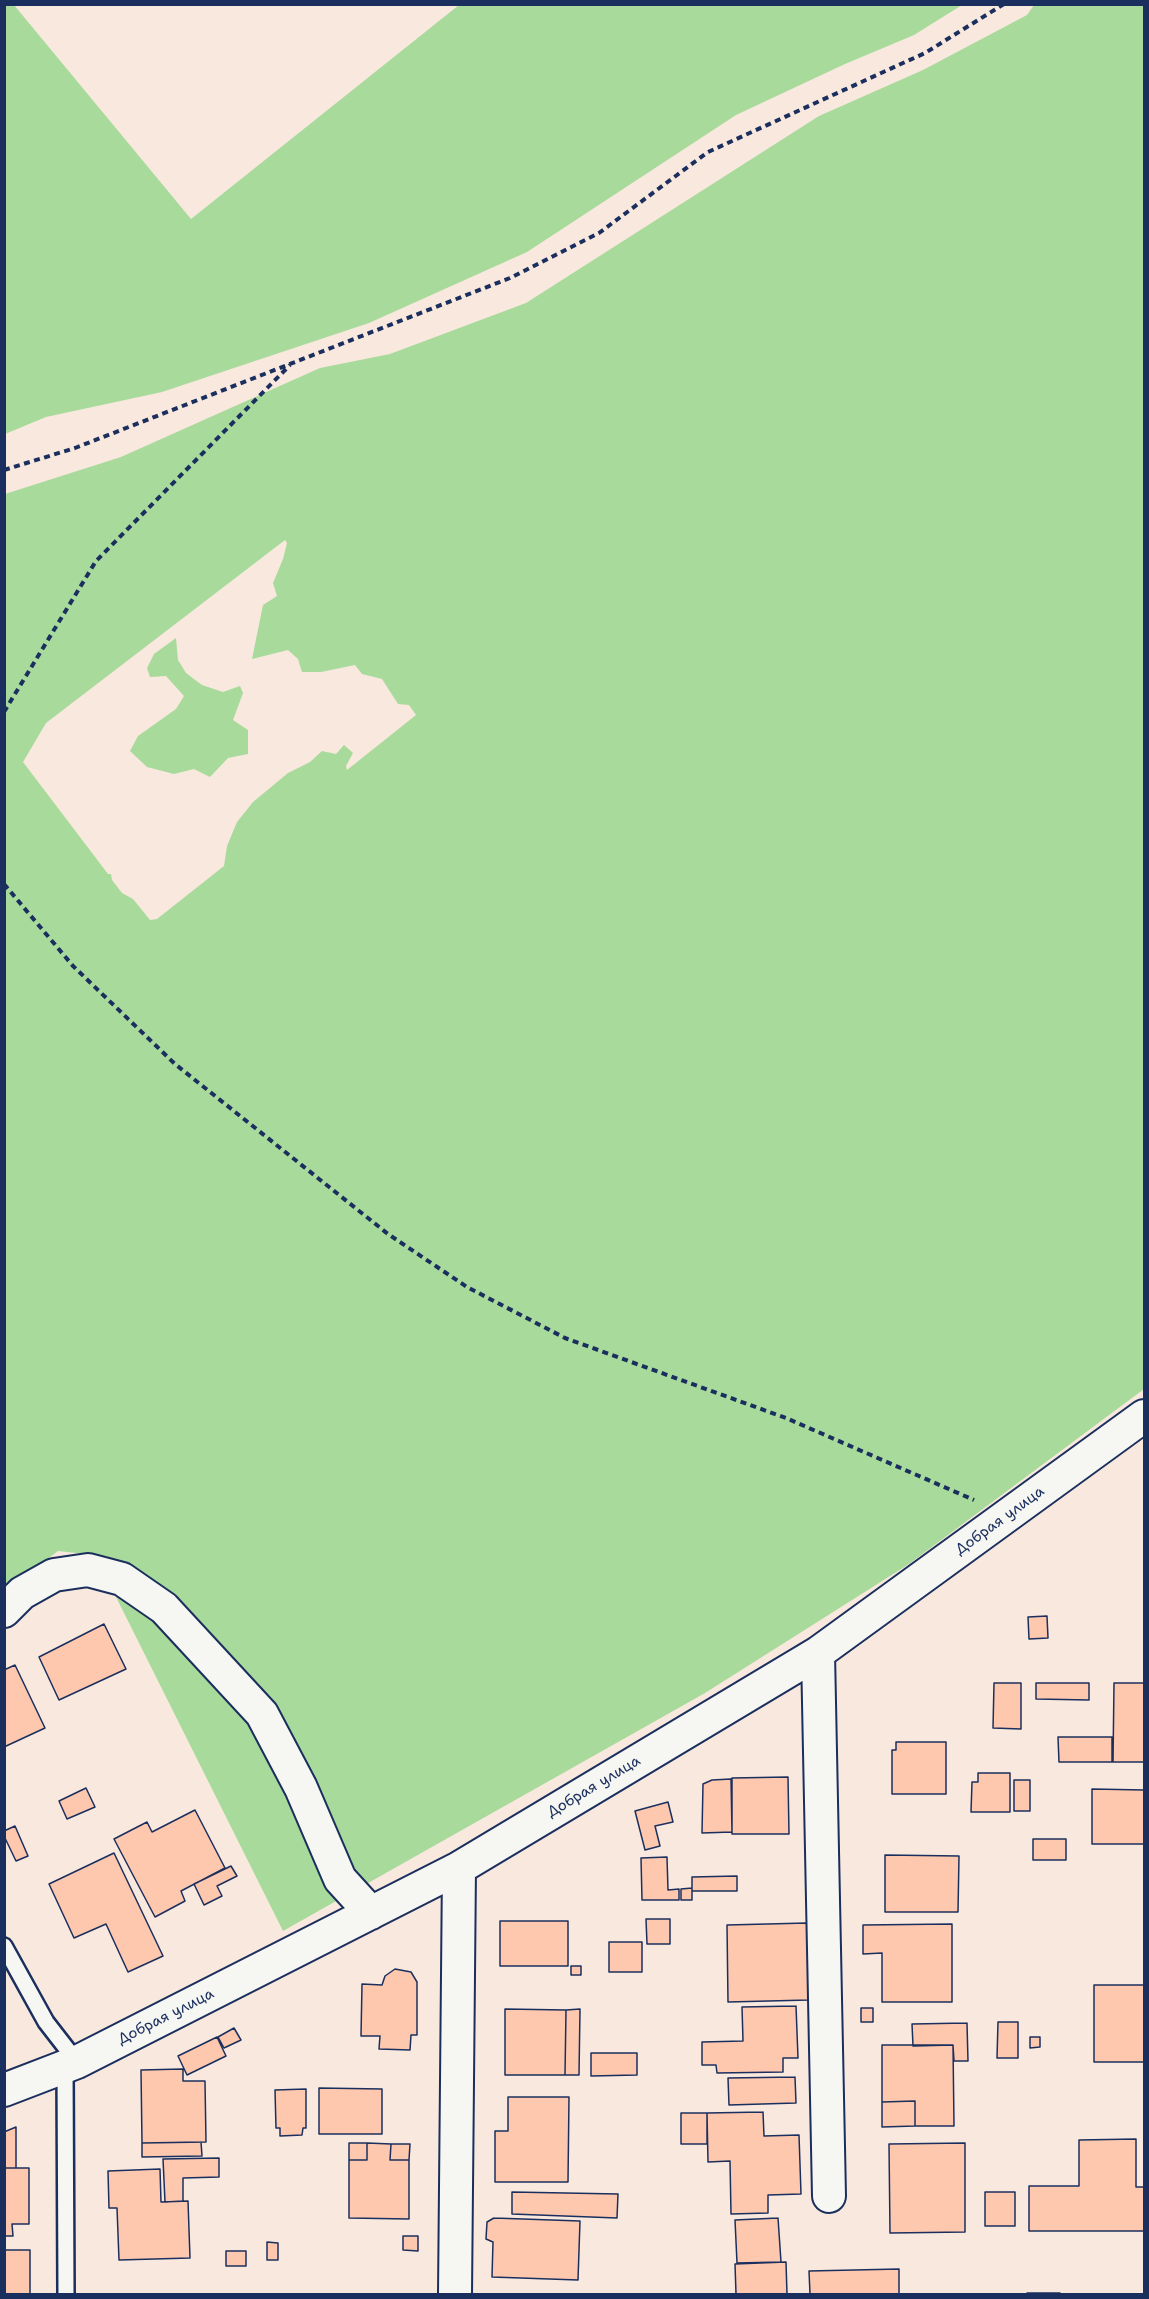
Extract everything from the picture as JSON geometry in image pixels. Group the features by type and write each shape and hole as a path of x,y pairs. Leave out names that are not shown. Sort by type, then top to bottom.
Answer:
{"street":[{"name":"Добрая улица","path":"4,2090 71,2064 459,1868 818,1653 1144,1416"},
{"path":"4,1611 22,1593 54,1575 88,1570 122,1580 164,1608 262,1714 301,1788 340,1880 372,1912"},
{"path":"818,1653 829,2196"},
{"path":"455,2295 459,1868"}],"lane":[{"path":"4,1946 71,2064 66,2295"}],"path":[{"path":"4,470 75,448 510,278 599,233 708,152 925,52 1004,4"},
{"path":"4,712 96,561 293,363"},
{"path":"4,884 73,966 176,1064 388,1234 467,1287 565,1338 786,1418 1008,1515"}],"green space":[{"path":"5,4 14,5 191,219 459,5 962,5 914,35 845,64 736,115 527,252 369,323 162,392 46,417 5,434"},
{"path":"1034,5 1144,5 1144,1389 909,1564 705,1693 283,1931 95,1555 58,1551 9,1588 5,1594 5,494 121,457 320,368 390,354 526,303 819,116 923,70 1027,15","holes":["285,540 287,543 273,583 277,596 263,605 252,659 288,650 298,659 302,672 321,672 355,665 362,674 382,679 398,704 409,705 416,715 347,770 346,766 353,753 344,745 336,754 322,751 310,762 288,773 253,802 237,822 227,846 224,866 157,919 150,920 133,899 122,893 112,880 111,874 108,874 23,762 46,723"]},
{"path":"176,638 178,660 186,673 202,685 223,692 240,686 243,693 233,720 248,730 248,754 228,758 210,777 194,769 174,774 147,767 130,751 138,736 176,709 184,696 166,676 150,677 147,668 154,654"}],"building":[{"path":"1047,1616 1048,1638 1029,1639 1028,1617"},
{"path":"104,1624 126,1669 59,1700 39,1657"},
{"path":"15,1665 45,1728 4,1747 4,1670"},
{"path":"994,1683 1021,1683 1021,1729 993,1728"},
{"path":"1036,1683 1089,1683 1089,1700 1036,1699"},
{"path":"1114,1683 1144,1683 1144,1762 1113,1762"},
{"path":"1058,1737 1112,1737 1112,1762 1059,1762"},
{"path":"896,1742 946,1742 946,1794 892,1794 892,1750 896,1750"},
{"path":"978,1773 1010,1773 1010,1812 971,1812 972,1782 978,1782"},
{"path":"788,1777 789,1834 732,1834 732,1778"},
{"path":"731,1779 732,1832 702,1833 703,1784 712,1780"},
{"path":"1014,1780 1030,1780 1030,1811 1014,1811"},
{"path":"86,1788 95,1807 67,1819 59,1801"},
{"path":"1092,1789 1144,1790 1144,1844 1092,1844"},
{"path":"668,1802 673,1822 655,1826 660,1846 645,1850 635,1811"},
{"path":"195,1810 225,1868 181,1891 185,1901 155,1917 114,1839 147,1822 152,1832"},
{"path":"15,1826 28,1856 16,1861 4,1836 4,1831"},
{"path":"1033,1839 1066,1839 1066,1860 1033,1860"},
{"path":"114,1853 163,1956 128,1972 106,1924 74,1938 49,1884"},
{"path":"885,1855 959,1856 958,1912 885,1912"},
{"path":"667,1857 668,1890 679,1889 679,1900 642,1900 641,1858"},
{"path":"231,1866 237,1876 217,1886 222,1896 204,1905 194,1884"},
{"path":"737,1876 737,1891 692,1891 692,1877"},
{"path":"692,1888 692,1900 681,1900 681,1889"},
{"path":"646,1919 670,1919 670,1944 647,1944"},
{"path":"500,1921 568,1921 568,1966 500,1966"},
{"path":"807,1923 809,2000 728,2002 727,1925"},
{"path":"952,1924 952,2002 882,2002 882,1953 863,1954 863,1925"},
{"path":"609,1942 642,1942 642,1972 609,1972"},
{"path":"571,1966 581,1966 581,1975 571,1975"},
{"path":"395,1969 411,1972 417,1982 417,2035 411,2035 410,2050 379,2049 380,2036 361,2036 362,1984 382,1985 385,1976"},
{"path":"1094,1985 1144,1985 1144,2062 1094,2062"},
{"path":"796,2006 798,2058 783,2058 783,2072 717,2073 716,2065 702,2065 702,2042 743,2041 742,2007"},
{"path":"861,2008 873,2008 873,2022 861,2022"},
{"path":"505,2009 566,2010 565,2075 505,2075"},
{"path":"580,2009 579,2075 565,2075 566,2010"},
{"path":"998,2022 1018,2022 1018,2058 997,2058"},
{"path":"967,2023 968,2061 954,2061 953,2045 913,2046 912,2024"},
{"path":"234,2028 241,2040 224,2048 218,2037"},
{"path":"217,2037 226,2056 187,2075 178,2056"},
{"path":"1030,2037 1040,2037 1040,2047 1030,2048"},
{"path":"882,2045 953,2045 954,2126 915,2126 915,2101 882,2102"},
{"path":"591,2053 637,2053 637,2075 591,2076"},
{"path":"183,2069 183,2081 205,2081 206,2142 142,2143 141,2070"},
{"path":"795,2077 796,2103 729,2105 728,2078"},
{"path":"319,2088 382,2089 382,2134 319,2134"},
{"path":"306,2089 306,2128 303,2128 302,2135 280,2136 280,2128 276,2128 275,2090"},
{"path":"508,2097 569,2097 568,2182 495,2182 495,2131 508,2131"},
{"path":"915,2101 915,2126 882,2127 882,2102"},
{"path":"763,2112 764,2136 799,2135 801,2194 768,2195 768,2213 731,2214 730,2161 708,2162 707,2113"},
{"path":"681,2113 707,2113 707,2144 681,2144"},
{"path":"16,2127 16,2168 4,2168 4,2132"},
{"path":"1136,2139 1136,2187 1144,2187 1144,2231 1029,2231 1029,2186 1079,2186 1079,2140"},
{"path":"201,2142 202,2156 142,2157 142,2143"},
{"path":"349,2143 367,2143 367,2160 349,2160"},
{"path":"367,2143 391,2144 390,2160 409,2160 409,2219 349,2218 349,2160 367,2160"},
{"path":"965,2143 965,2232 890,2233 889,2144"},
{"path":"391,2144 410,2144 409,2160 390,2160"},
{"path":"219,2158 219,2177 183,2178 183,2201 165,2202 163,2159"},
{"path":"4,2168 29,2168 29,2224 12,2224 13,2236 4,2236"},
{"path":"160,2169 161,2202 188,2201 190,2258 119,2260 117,2208 109,2208 108,2171"},
{"path":"512,2192 618,2194 617,2218 512,2214"},
{"path":"985,2192 1015,2192 1015,2226 985,2226"},
{"path":"494,2218 580,2221 578,2280 492,2277 493,2242 486,2239 487,2222"},
{"path":"778,2218 781,2262 737,2263 735,2220"},
{"path":"403,2236 418,2236 418,2251 403,2250"},
{"path":"267,2242 278,2243 278,2260 267,2260"},
{"path":"4,2250 30,2250 30,2294 4,2294"},
{"path":"226,2251 246,2251 246,2266 226,2266"},
{"path":"786,2262 787,2294 736,2294 735,2264"},
{"path":"899,2269 899,2294 810,2294 809,2271"},
{"path":"1060,2293 1060,2294 1027,2294"}]}
